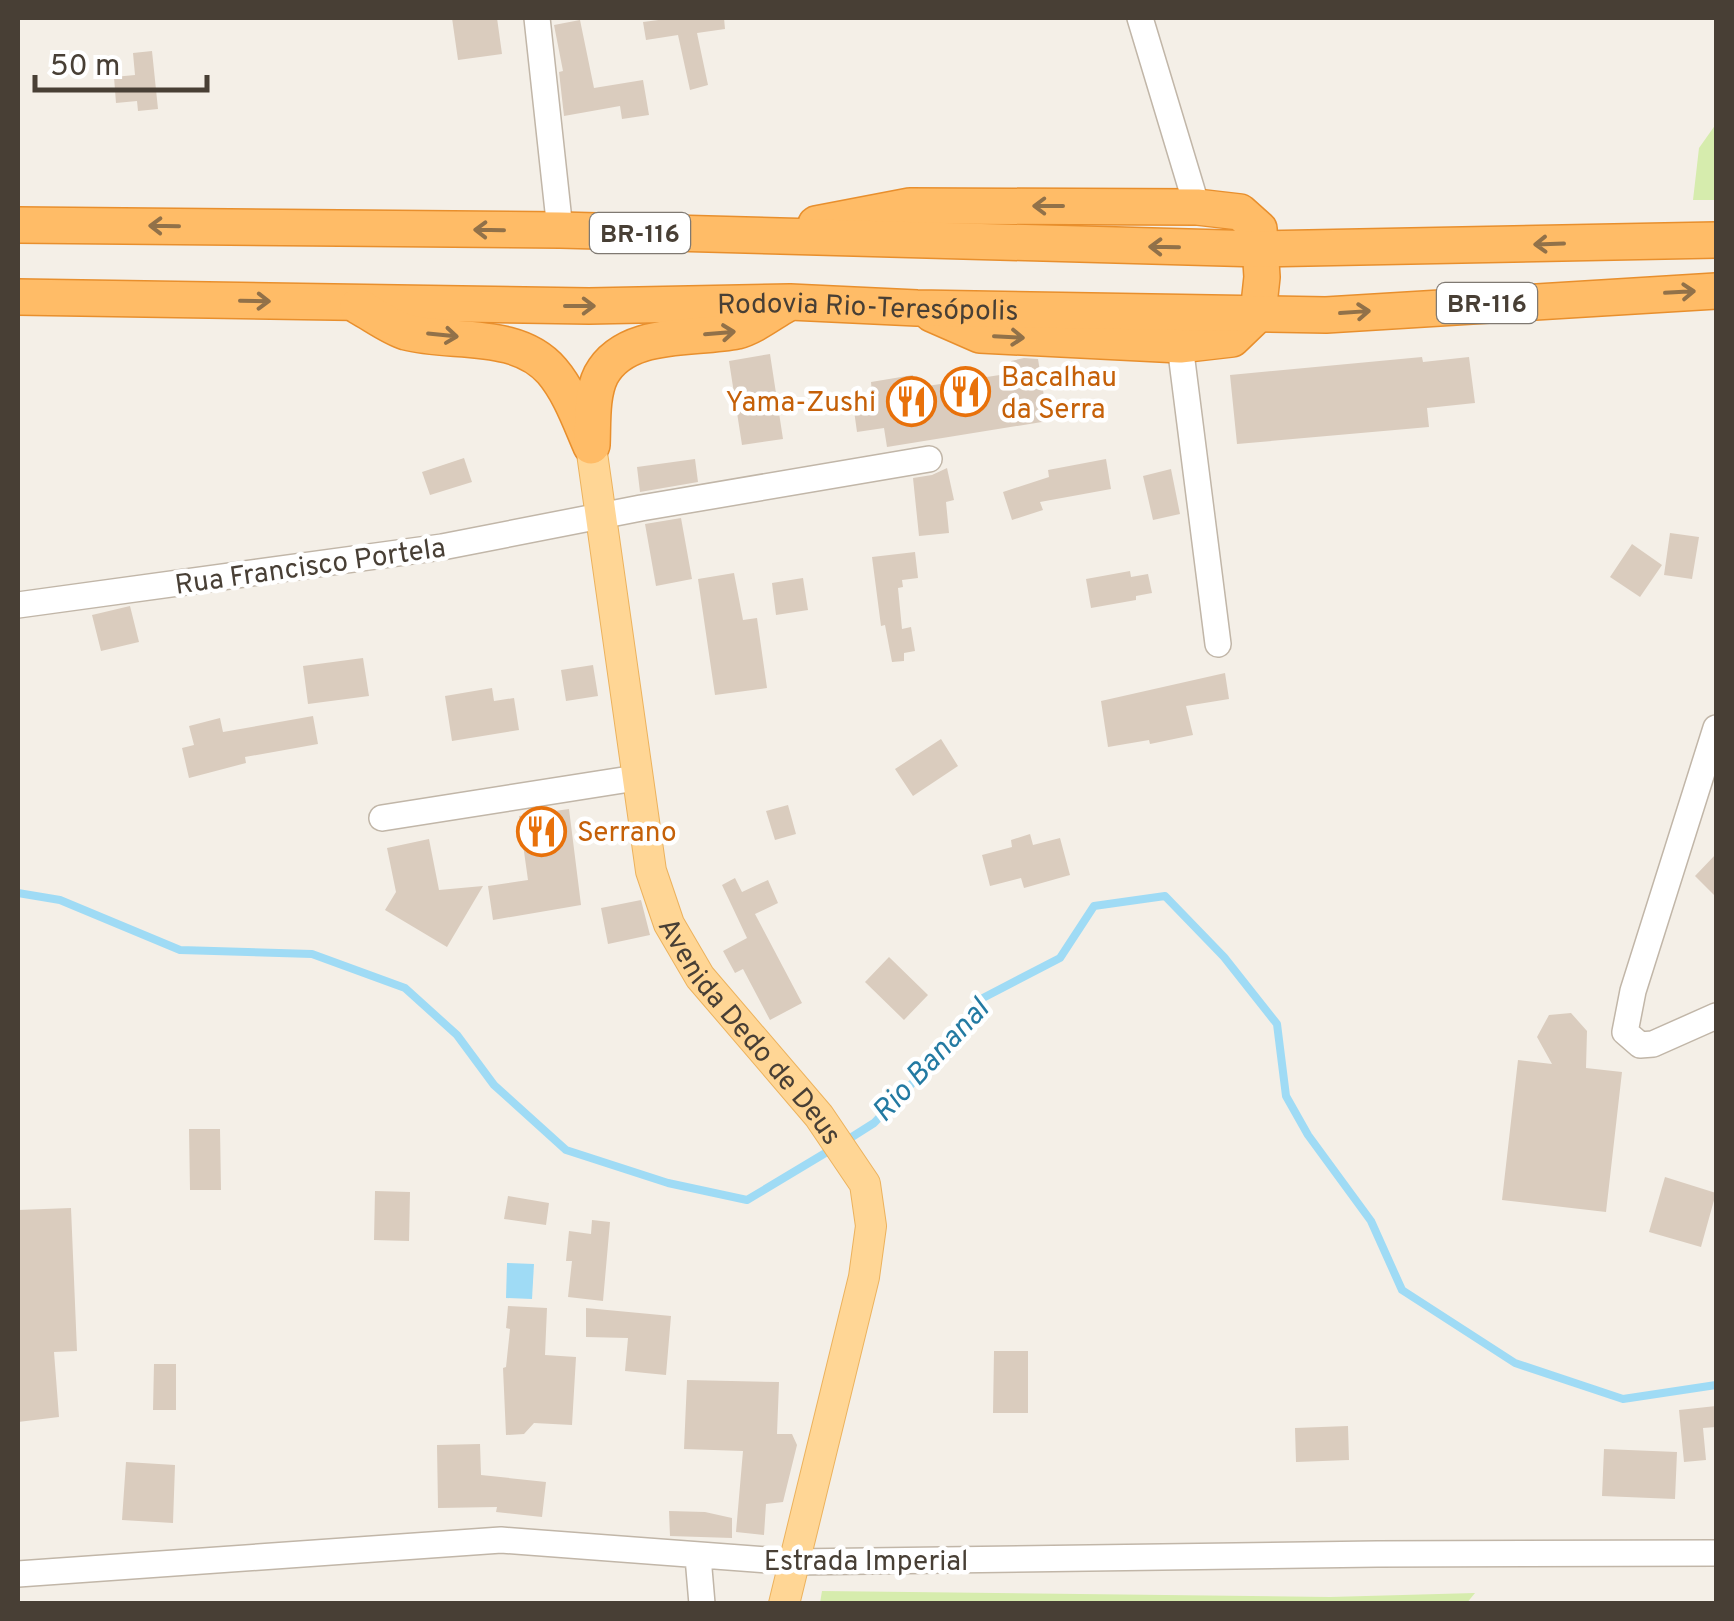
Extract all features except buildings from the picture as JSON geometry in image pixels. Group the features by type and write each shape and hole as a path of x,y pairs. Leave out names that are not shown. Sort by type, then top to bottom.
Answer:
{"highway":[{"path":"750,238 910,206 1197,206 1240,212 1258,229 1262,249 1258,314 1232,338 1180,345 980,335 917,308"},
{"name":"BR-116","path":"18,225 560,230 1262,249 1716,240"},
{"name":"Rodovia Rio-Teresópolis","path":"18,297 588,306 790,302 917,308 1326,314 1716,291"},
{"path":"592,446 594,402 602,375 618,357 643,344 680,336 740,331 790,302"},
{"path":"353,303 406,332 460,337 528,352 550,368 592,446"}],"main road":[{"name":"Avenida Dedo de Deus","path":"592,446 636,778 651,870 669,924 700,977 819,1116 865,1184 871,1226 864,1276 784,1604"}],"street":[{"path":"537,18 560,230"},
{"path":"1140,18 1197,206"},
{"path":"1180,345 1218,644"},
{"name":"Rua Francisco Portela","path":"18,605 442,547 929,459"},
{"path":"1716,728 1633,991 1625,1032 1640,1045 1653,1044 1716,1016"},
{"path":"382,818 636,778"},
{"name":"Estrada Imperial","path":"18,1574 502,1540 795,1562 1716,1553"},
{"path":"698,1557 702,1604"}],"green space":[{"path":"1716,124 1716,200 1693,200 1699,148"},
{"path":"822,1591 1330,1597 1475,1593 1466,1604 820,1603"}],"water":[{"path":"507,1263 534,1264 532,1299 506,1298"}],"waterway":[{"name":"Rio Bananal","path":"18,893 60,900 180,950 312,954 405,988 457,1035 494,1085 566,1150 668,1183 747,1200 832,1149"},
{"name":"Rio Bananal","path":"844,1142 874,1123 924,1071 981,999 1060,958 1094,906 1165,896 1224,957 1277,1024 1286,1096 1308,1135 1371,1221 1402,1290 1515,1363 1623,1399 1716,1385"}],"place":[{"name":"Bacalhau da Serra","path":"966,392"},
{"name":"Yama-Zushi","path":"911,401"},
{"name":"Serrano","path":"542,831"}]}
